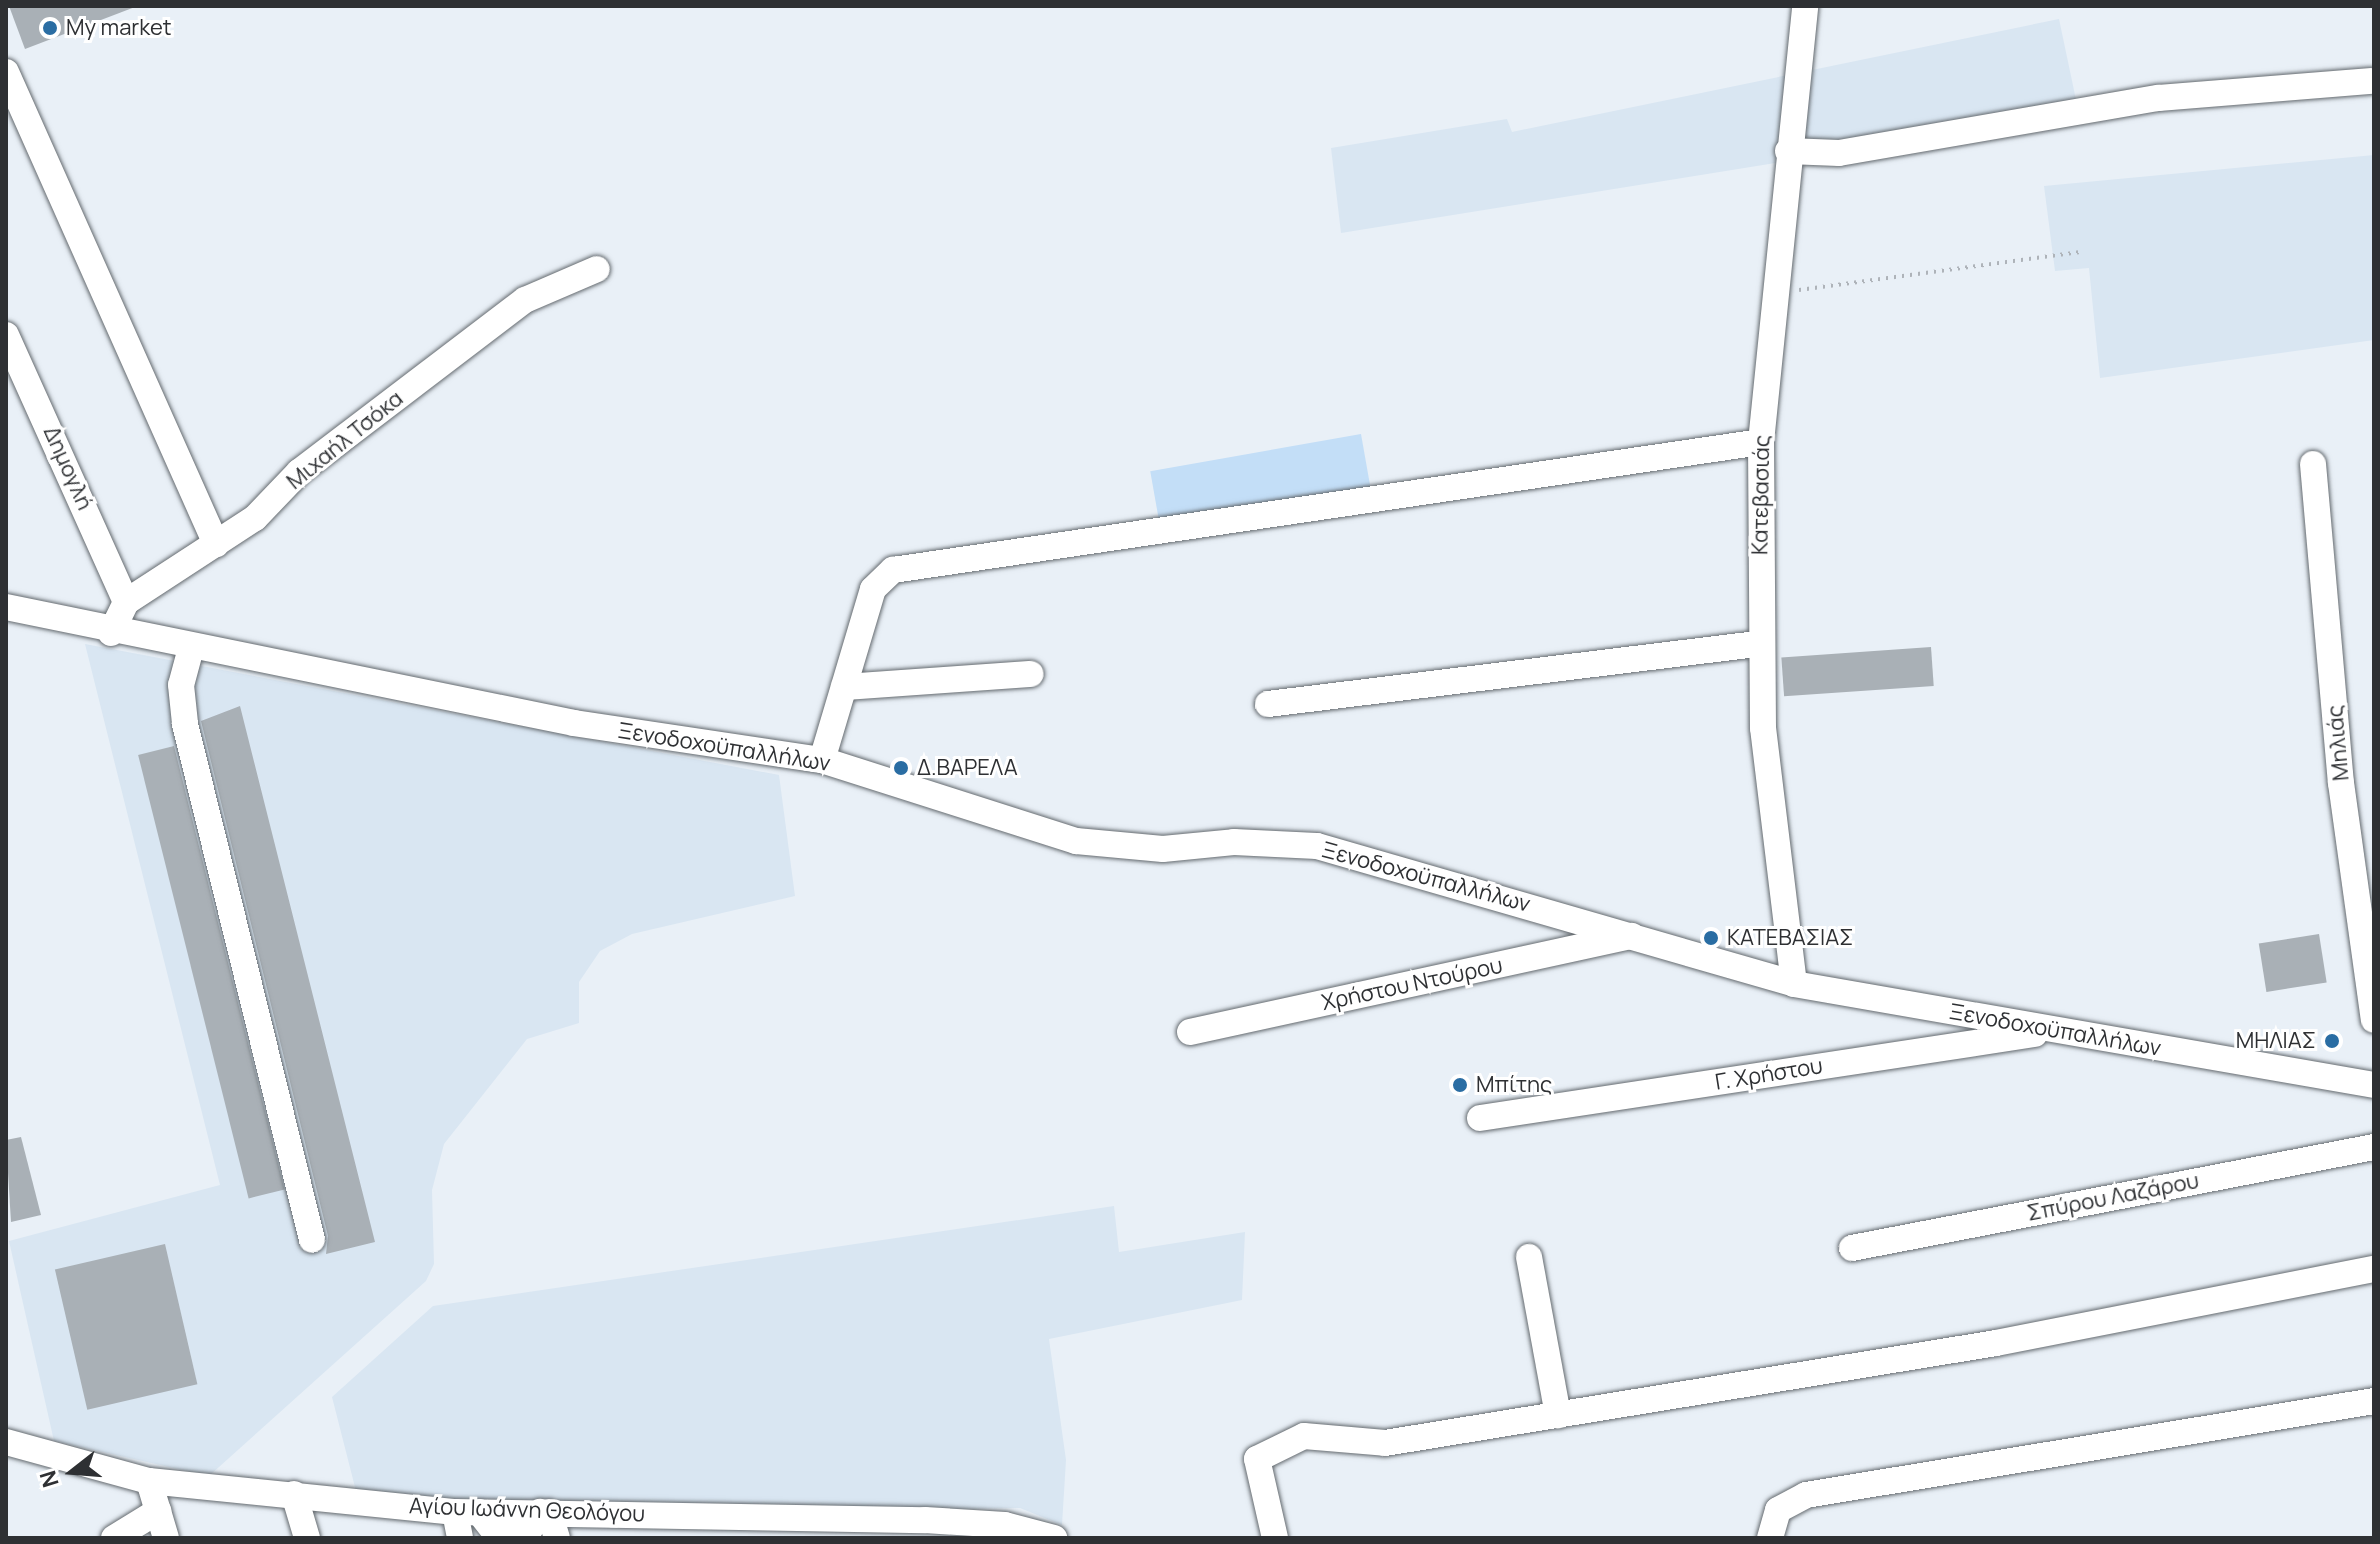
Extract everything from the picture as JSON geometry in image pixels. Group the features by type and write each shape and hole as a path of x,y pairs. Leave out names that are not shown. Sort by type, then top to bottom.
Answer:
{"street":[{"name":"Κατεβασιάς","path":"1794,984 1759,644 1761,442 1773,294 1805,6"},
{"path":"6,72 216,544"},
{"path":"1788,151 1839,153 2159,98 2371,81"},
{"name":"Μιχαήλ Τσόκα","path":"126,602 216,544 525,300 597,269"},
{"name":"Δημογλή","path":"6,335 126,602"},
{"path":"822,760 873,589 893,570 1761,442"},
{"name":"Μηλιάς","path":"2313,464 2341,783 2374,1020"},
{"path":"111,633 126,602"},
{"name":"Ξενοδοχοϋπαλλήλων","path":"6,607 111,633 574,723 822,760 1076,841 1163,849 1234,842 1317,846 1634,935 1794,984 2374,1085"},
{"path":"1268,704 1759,644"},
{"path":"191,648 181,685 185,724 312,1240"},
{"path":"844,687 1031,674"},
{"name":"Χρήστου Ντούρου","path":"1190,1032 1634,935"},
{"name":"Γ. Χρήστου","path":"1480,1118 2058,1030"},
{"name":"Σπύρου Λαζάρου","path":"1852,1248 2374,1147"},
{"path":"1529,1257 1558,1415"},
{"path":"1275,1538 1258,1477 1257,1459 1267,1449 1304,1436 1362,1445 1558,1415 1996,1343 2374,1269"},
{"path":"1770,1538 1778,1510 1806,1495 2374,1401"},
{"name":"Αγίου Ιωάννη Θεολόγου","path":"6,1442 149,1481 467,1512 545,1512 922,1529 1005,1525 1054,1538"},
{"path":"149,1481 166,1538"},
{"path":"294,1494 307,1538"},
{"path":"114,1538 158,1511"},
{"path":"460,1538 467,1512"},
{"path":"545,1512 557,1538"}],"path":[{"path":"1773,294 2080,252"}],"shaded area":[{"path":"2059,19 2079,114 1341,233 1331,148 1507,119 1512,132"},
{"path":"2374,155 2374,340 2100,378 2089,268 2055,271 2044,186"},
{"path":"1361,434 1371,492 1160,529 1150,471"},
{"path":"85,644 779,775 795,896 632,934 600,951 579,982 579,1023 527,1039 444,1144 432,1190 434,1264 426,1281 209,1476 54,1441 9,1241 220,1185"},
{"path":"1114,1206 1119,1252 1245,1232 1242,1300 1049,1339 1066,1460 1062,1525 1020,1508 751,1513 357,1495 332,1397 433,1306"}],"building":[{"name":"My market","path":"9,6 135,6 135,7 25,49"},
{"path":"1931,647 1934,686 1784,696 1781,657"},
{"path":"240,706 375,1242 326,1254 328,1236 201,721"},
{"path":"174,746 285,1189 249,1198 138,755"},
{"path":"2319,934 2327,982 2266,992 2259,944"},
{"path":"21,1137 41,1215 11,1222 6,1140"},
{"path":"165,1244 197,1384 87,1410 55,1269"}],"place":[{"name":"My market","path":"50,28"},
{"name":"Δ.ΒΑΡΕΛΑ","path":"901,768"},
{"name":"ΚΑΤΕΒΑΣΙΑΣ","path":"1711,938"},
{"name":"ΜΗΛΙΑΣ","path":"2332,1041"},
{"name":"Μπίτης","path":"1460,1085"}]}
